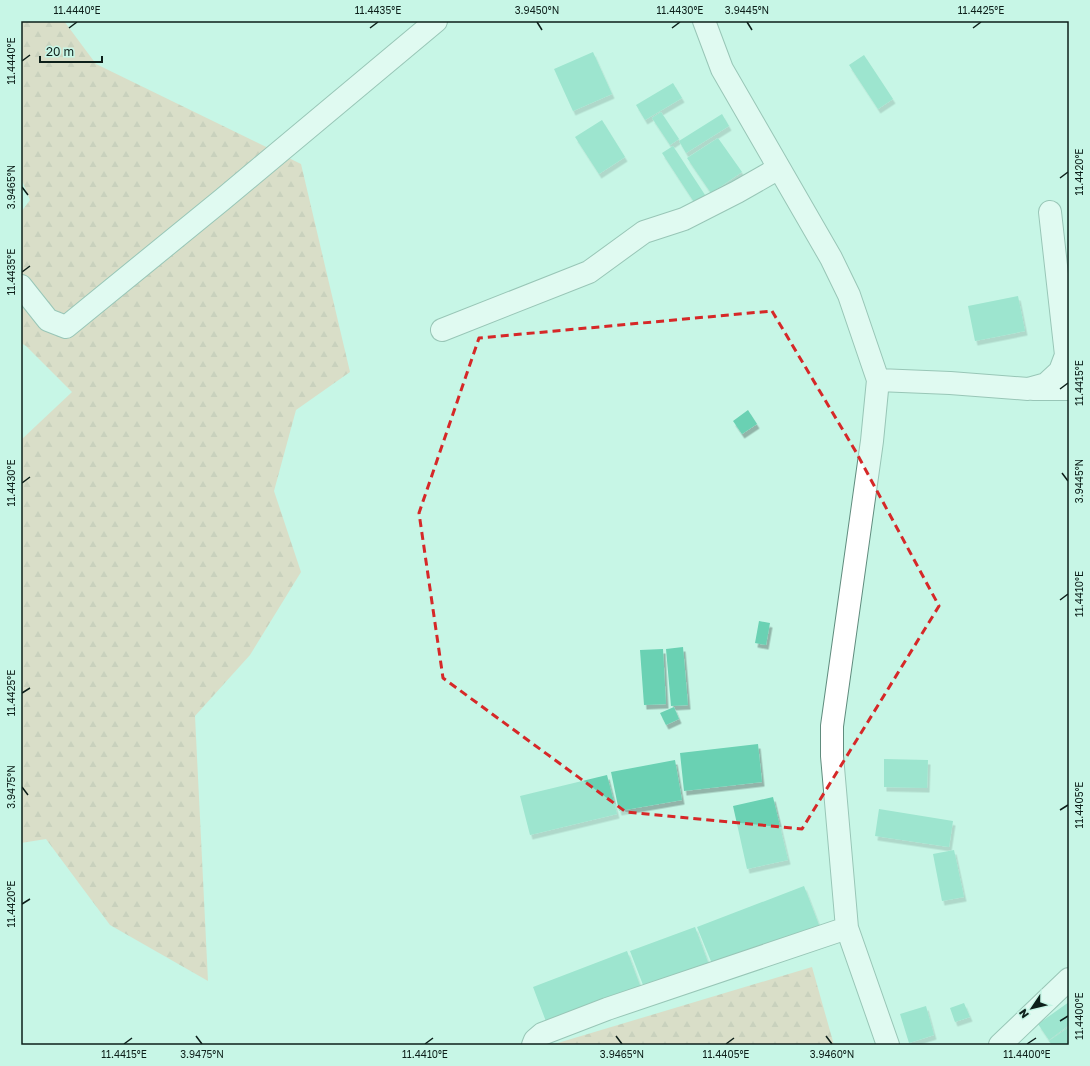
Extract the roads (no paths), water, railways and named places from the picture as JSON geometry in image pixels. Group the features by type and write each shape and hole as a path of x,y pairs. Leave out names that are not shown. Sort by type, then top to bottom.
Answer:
{"street":[{"path":"21,286 48,320 66,326 222,199 436,21"},
{"path":"704,21 722,69 831,258 849,295 878,380 872,441 832,726 832,756 847,928 888,1045"},
{"path":"442,330 589,272 644,232 684,219 737,192 779,168"},
{"path":"1028,390 1046,384 1060,371 1066,355 1050,212"},
{"path":"878,380 950,383 1028,390 1069,389"},
{"path":"533,1045 535,1040 542,1034 607,1009 847,928"},
{"path":"1000,1045 1069,979"}]}
